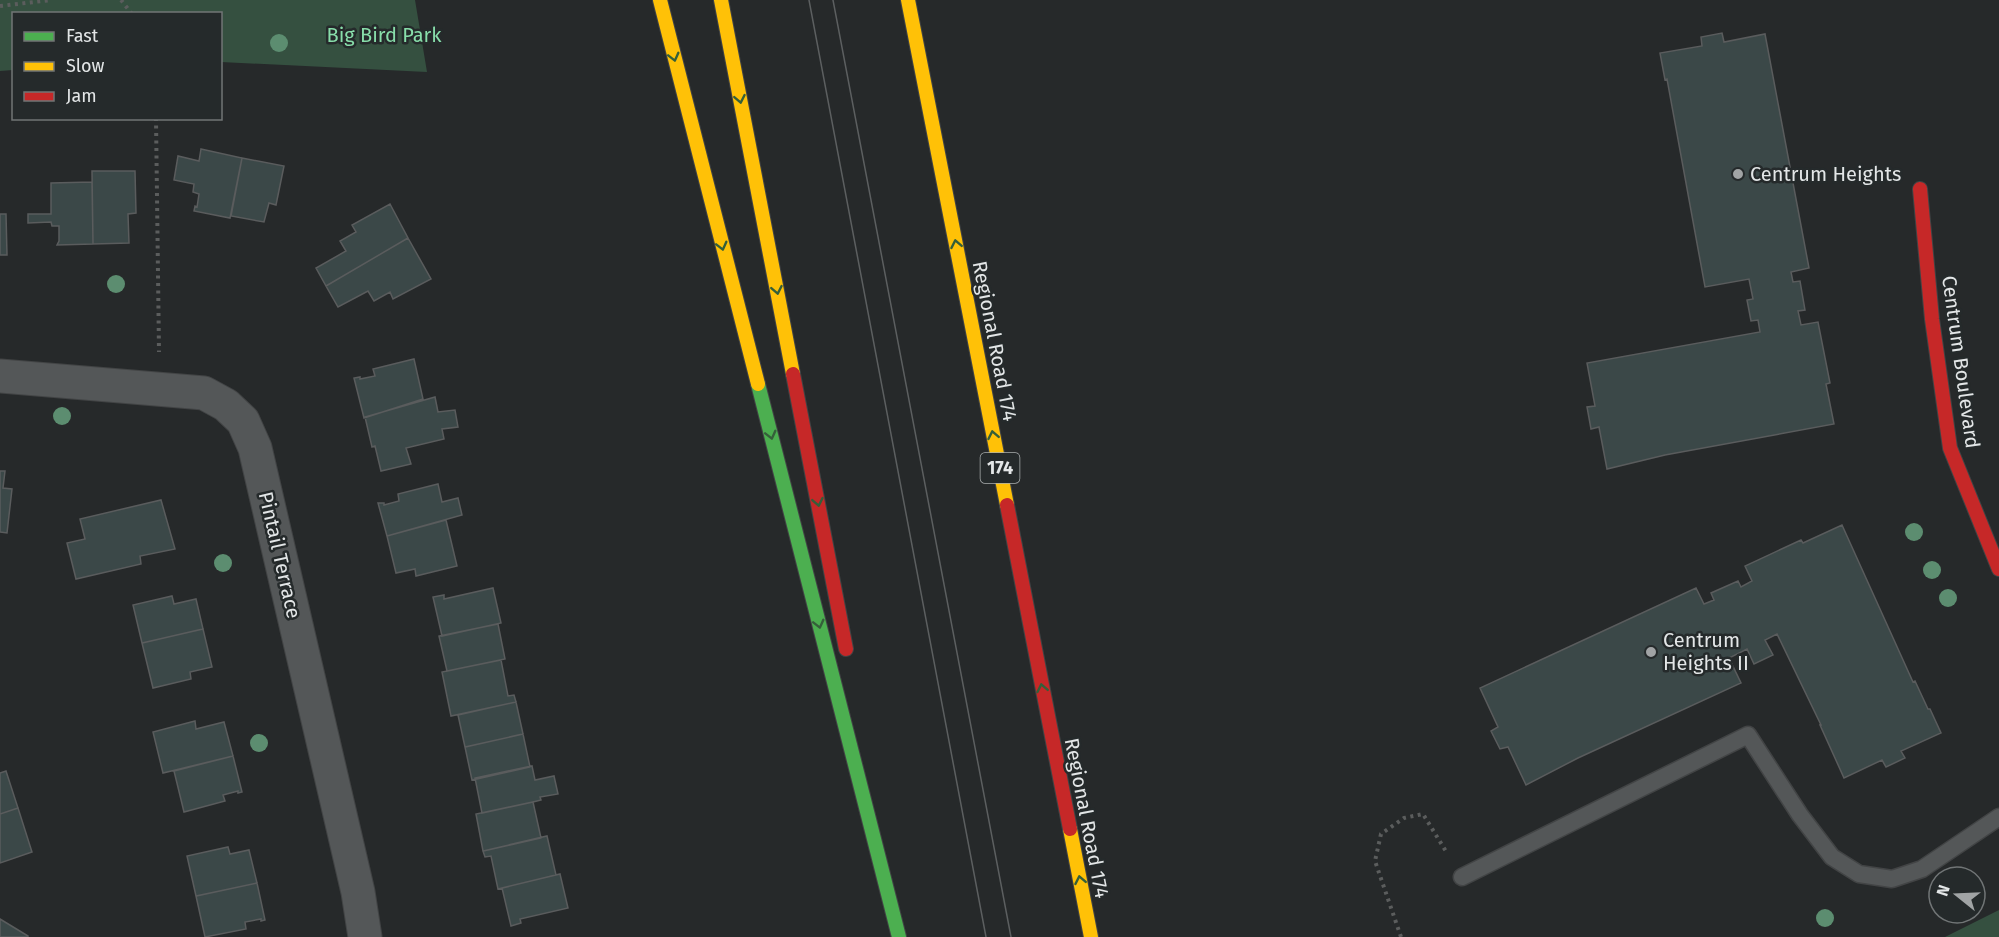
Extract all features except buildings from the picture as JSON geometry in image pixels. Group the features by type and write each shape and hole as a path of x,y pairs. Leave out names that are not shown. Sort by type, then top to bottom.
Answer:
{"main road":[{"path":"660,0 900,937"},
{"path":"721,0 850,668"},
{"name":"Regional Road 174","path":"908,0 1091,937"},
{"name":"Centrum Boulevard","path":"1920,189 1932,319 1950,448 1999,568"},
{"path":"868,761 900,937"}],"street":[{"name":"Pintail Terrace","path":"0,376 204,393 226,405 243,422 255,448 358,892 365,937"}],"lane":[{"path":"1462,877 1748,735 1800,815 1832,857 1859,874 1892,879 1922,869 1999,817"}],"path":[{"path":"0,6 51,0"},
{"path":"121,0 130,12"},
{"path":"156,120 160,301 159,390"},
{"path":"1401,937 1375,861 1381,834 1404,818 1423,814 1462,877"}],"green space":[{"name":"Big Bird Park","path":"0,0 415,0 427,72 222,62 222,12 12,12 12,70 0,71"},
{"path":"1999,910 1999,937 1945,937 1969,925 1987,925 1987,916"}],"tram line":[{"path":"809,0 986,937"},
{"path":"833,0 1011,937"}],"traffic: fast":[{"path":"758,384 899,937"}],"traffic: slow":[{"path":"660,0 758,384"},
{"path":"721,0 793,374"},
{"path":"908,0 1007,505"},
{"path":"1070,829 1091,937"}],"traffic: jam":[{"path":"1920,189 1932,319 1950,448 1999,569"},
{"path":"793,374 846,649"},
{"path":"1007,505 1070,829"}],"place":[{"name":"Centrum Heights","path":"1738,174"},
{"name":"Centrum Heights II","path":"1651,652"}]}
